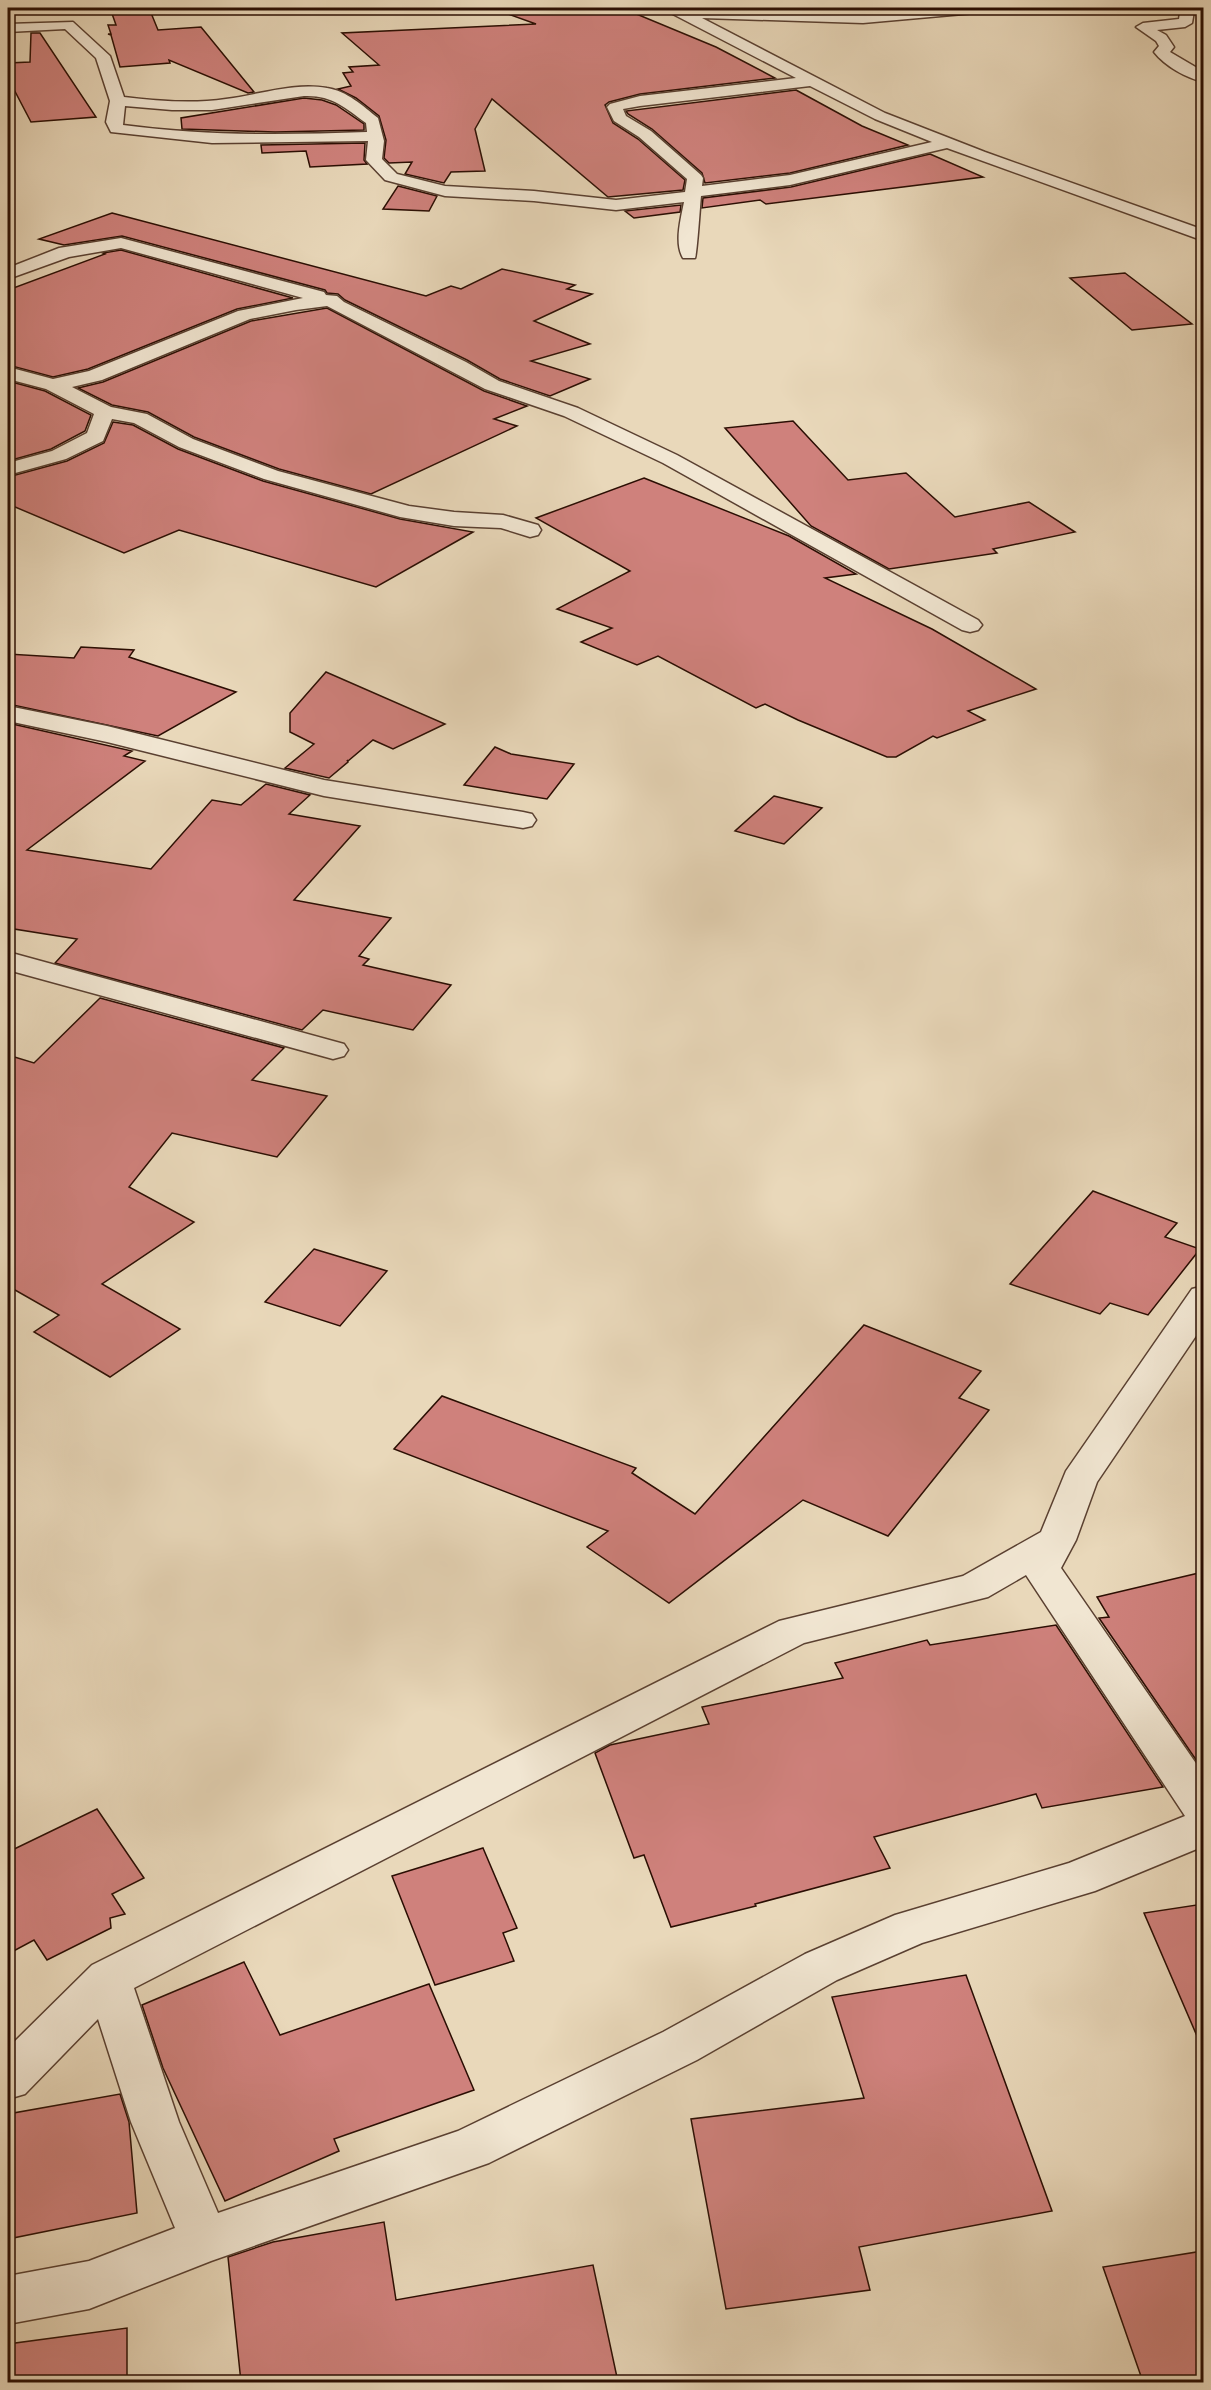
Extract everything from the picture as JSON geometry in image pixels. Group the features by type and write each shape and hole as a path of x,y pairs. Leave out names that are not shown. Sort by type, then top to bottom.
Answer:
{"street":[{"path":"679,10 863,19 986,8"},
{"path":"1177,8 1187,11 1185,23 1143,27 1161,38 1167,47 1161,52 1182,69 1203,78"},
{"path":"679,10 880,116 1203,236"},
{"path":"8,28 68,25 103,56 118,101 114,122 116,129 146,134 224,138 375,136"},
{"path":"689,254 688,232 695,178 645,134 619,118 615,107 640,100 812,81"},
{"path":"118,101 174,107 225,104 249,99 325,92 347,101 373,122 374,160 391,177 445,191 534,196 616,205 780,180 949,143"},
{"path":"8,274 65,252 121,243 155,250 331,300 337,306 459,366 492,385 571,412 670,459 970,625"},
{"path":"52,385 95,376 244,315 296,304 331,300"},
{"path":"8,373 52,385 105,412 140,418 186,443 270,475 408,512 454,519 503,522 530,530"},
{"path":"96,437 105,412"},
{"path":"8,469 58,455 140,418"},
{"path":"8,714 107,734 324,788 524,820"},
{"path":"8,961 333,1050"},
{"path":"1203,1298 1079,1480 1057,1540 1041,1568 1203,1810"},
{"path":"8,2079 108,1979 793,1631 974,1587 1057,1540"},
{"path":"8,2300 89,2285 205,2240 472,2148 680,2046 821,1967 911,1928 1079,1878 1203,1827"},
{"path":"108,1979 155,2122 205,2240"}],"building":[{"path":"110,8 149,8 158,30 201,27 254,92 248,93 169,60 170,63 120,67 111,35 108,34 111,34 108,25 116,25"},
{"path":"506,8 622,8 716,47 775,78 640,94 605,105 613,123 638,139 685,180 683,190 608,197 492,99 475,129 485,171 451,172 444,183 405,174 412,162 389,163 384,158 386,140 379,116 356,98 338,89 351,86 343,73 353,72 349,67 379,65 342,33 536,24 505,13"},
{"path":"31,33 40,33 96,117 31,122 8,78 8,63 30,62"},
{"path":"796,90 862,126 908,145 790,173 705,183 702,173 652,129 626,111"},
{"path":"304,98 322,100 336,105 364,124 364,130 275,132 182,129 181,118"},
{"path":"365,143 364,160 367,164 310,167 306,151 262,153 261,145"},
{"path":"930,154 983,177 766,204 760,200 702,208 703,198 791,187"},
{"path":"398,186 437,196 429,211 383,209"},
{"path":"681,205 680,212 634,218 625,211"},
{"path":"112,213 426,296 451,286 461,289 502,269 575,285 567,289 592,294 534,321 590,344 531,361 590,379 550,396 500,379 467,360 345,300 338,294 327,293 325,290 122,236 64,245 39,239"},
{"path":"121,250 293,298 237,309 88,369 53,377 8,365 8,290 105,254 103,253"},
{"path":"1125,273 1192,324 1132,330 1070,278"},
{"path":"327,308 484,391 527,406 494,419 517,426 371,494 279,469 194,437 148,412 112,405 78,388 103,382 251,321"},
{"path":"8,381 45,391 91,415 85,431 51,449 8,461"},
{"path":"793,421 848,480 906,473 955,517 1029,502 1075,532 993,549 997,553 889,569 811,526 725,428"},
{"path":"113,422 133,425 178,449 263,481 400,519 473,532 376,587 179,530 124,553 8,504 8,477 67,461 104,443"},
{"path":"644,478 789,536 856,574 825,578 932,629 1036,689 968,711 985,720 937,738 933,736 896,757 887,757 765,704 756,708 658,656 637,665 581,642 612,628 557,609 630,571 536,518"},
{"path":"81,647 134,650 129,657 236,692 158,736 8,704 8,654 74,658"},
{"path":"326,672 445,724 393,749 373,740 347,760 348,762 329,778 285,768 314,744 290,732 290,713"},
{"path":"8,723 132,751 124,756 145,761 27,850 151,869 212,800 241,805 266,784 310,795 289,814 360,826 294,900 391,918 359,956 369,959 363,965 451,985 413,1030 323,1010 302,1030 55,963 77,939 8,928"},
{"path":"495,747 511,754 574,764 547,799 464,785"},
{"path":"774,796 822,808 784,844 735,831"},
{"path":"100,998 284,1048 252,1080 327,1096 277,1157 172,1133 129,1187 194,1222 102,1284 180,1329 110,1377 34,1332 59,1315 8,1286 8,1055 34,1063"},
{"path":"1093,1191 1177,1223 1165,1237 1200,1249 1148,1315 1110,1303 1100,1314 1010,1284"},
{"path":"314,1249 387,1271 340,1326 265,1302"},
{"path":"864,1325 981,1371 959,1398 989,1410 888,1536 803,1500 669,1603 587,1547 608,1531 394,1449 442,1396 636,1468 632,1473 695,1514"},
{"path":"1203,1572 1203,1770 1099,1618 1109,1617 1097,1597"},
{"path":"1056,1625 1163,1787 1042,1808 1036,1794 874,1837 890,1868 755,1904 756,1906 671,1927 644,1855 634,1858 595,1753 610,1745 709,1724 702,1707 843,1678 835,1663 927,1640 930,1645"},
{"path":"97,1809 144,1878 112,1894 125,1914 110,1918 111,1928 47,1960 34,1940 8,1954 8,1852"},
{"path":"483,1848 517,1928 503,1933 514,1961 435,1985 392,1876"},
{"path":"1203,1904 1203,2050 1144,1913"},
{"path":"244,1962 280,2035 429,1984 474,2090 334,2139 339,2151 225,2201 163,2068 142,2005"},
{"path":"966,1975 1052,2211 859,2247 870,2290 726,2309 691,2119 864,2098 832,1997"},
{"path":"120,2094 129,2122 137,2213 8,2239 8,2114"},
{"path":"384,2222 396,2300 593,2265 618,2382 241,2382 228,2257 273,2242"},
{"path":"1203,2251 1203,2382 1143,2382 1103,2267"},
{"path":"127,2328 127,2382 8,2382 8,2344"}]}
